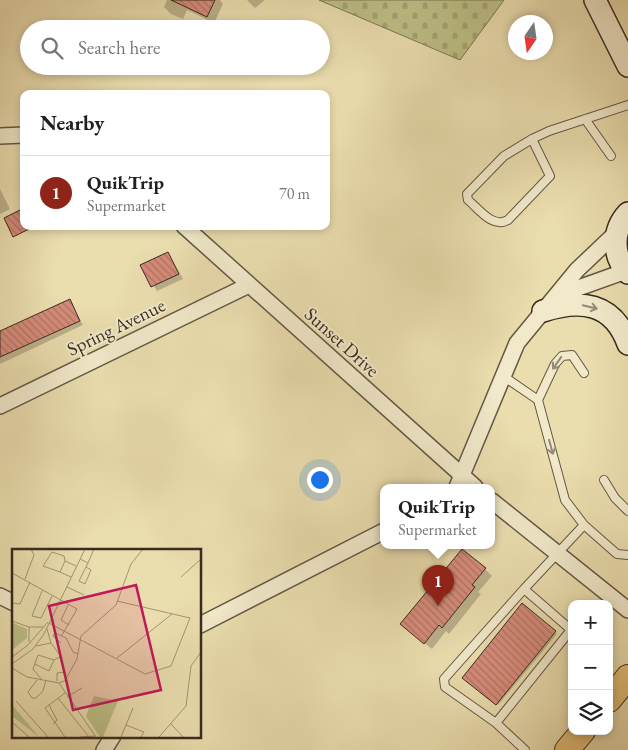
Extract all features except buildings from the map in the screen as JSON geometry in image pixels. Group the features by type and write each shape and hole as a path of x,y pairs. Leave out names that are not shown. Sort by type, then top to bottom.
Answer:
{"main road":[{"path":"613,695 628,677"},
{"path":"567,750 580,735"}],"street":[{"path":"596,0 628,66"},
{"path":"0,136 20,135"},
{"path":"460,482 517,343 577,270 616,232 628,213"},
{"name":"Sunset Drive","path":"188,230 460,482"},
{"path":"549,304 627,272 617,253 616,232"},
{"name":"Spring Avenue","path":"0,406 249,285"},
{"path":"549,304 594,307 617,322 628,344"},
{"path":"495,502 628,610"},
{"path":"201,624 380,533"},
{"path":"0,596 12,602"},
{"path":"104,750 112,738"}],"lane":[{"path":"532,139 550,176 508,220 502,224 495,223 468,200 468,194 504,156 532,139 628,105"},
{"path":"584,120 611,156"},
{"path":"584,373 572,354 562,356 555,364 538,400 565,500 584,525 617,554 628,555"},
{"path":"503,376 538,400"},
{"path":"604,480 615,498 628,510"},
{"path":"525,750 496,723 445,686 444,679 584,525"},
{"path":"496,723 570,631 569,628 524,589"}],"green space":[{"path":"319,0 504,0 460,60"}],"place":[{"name":"QuikTrip","path":"438,606"}]}
